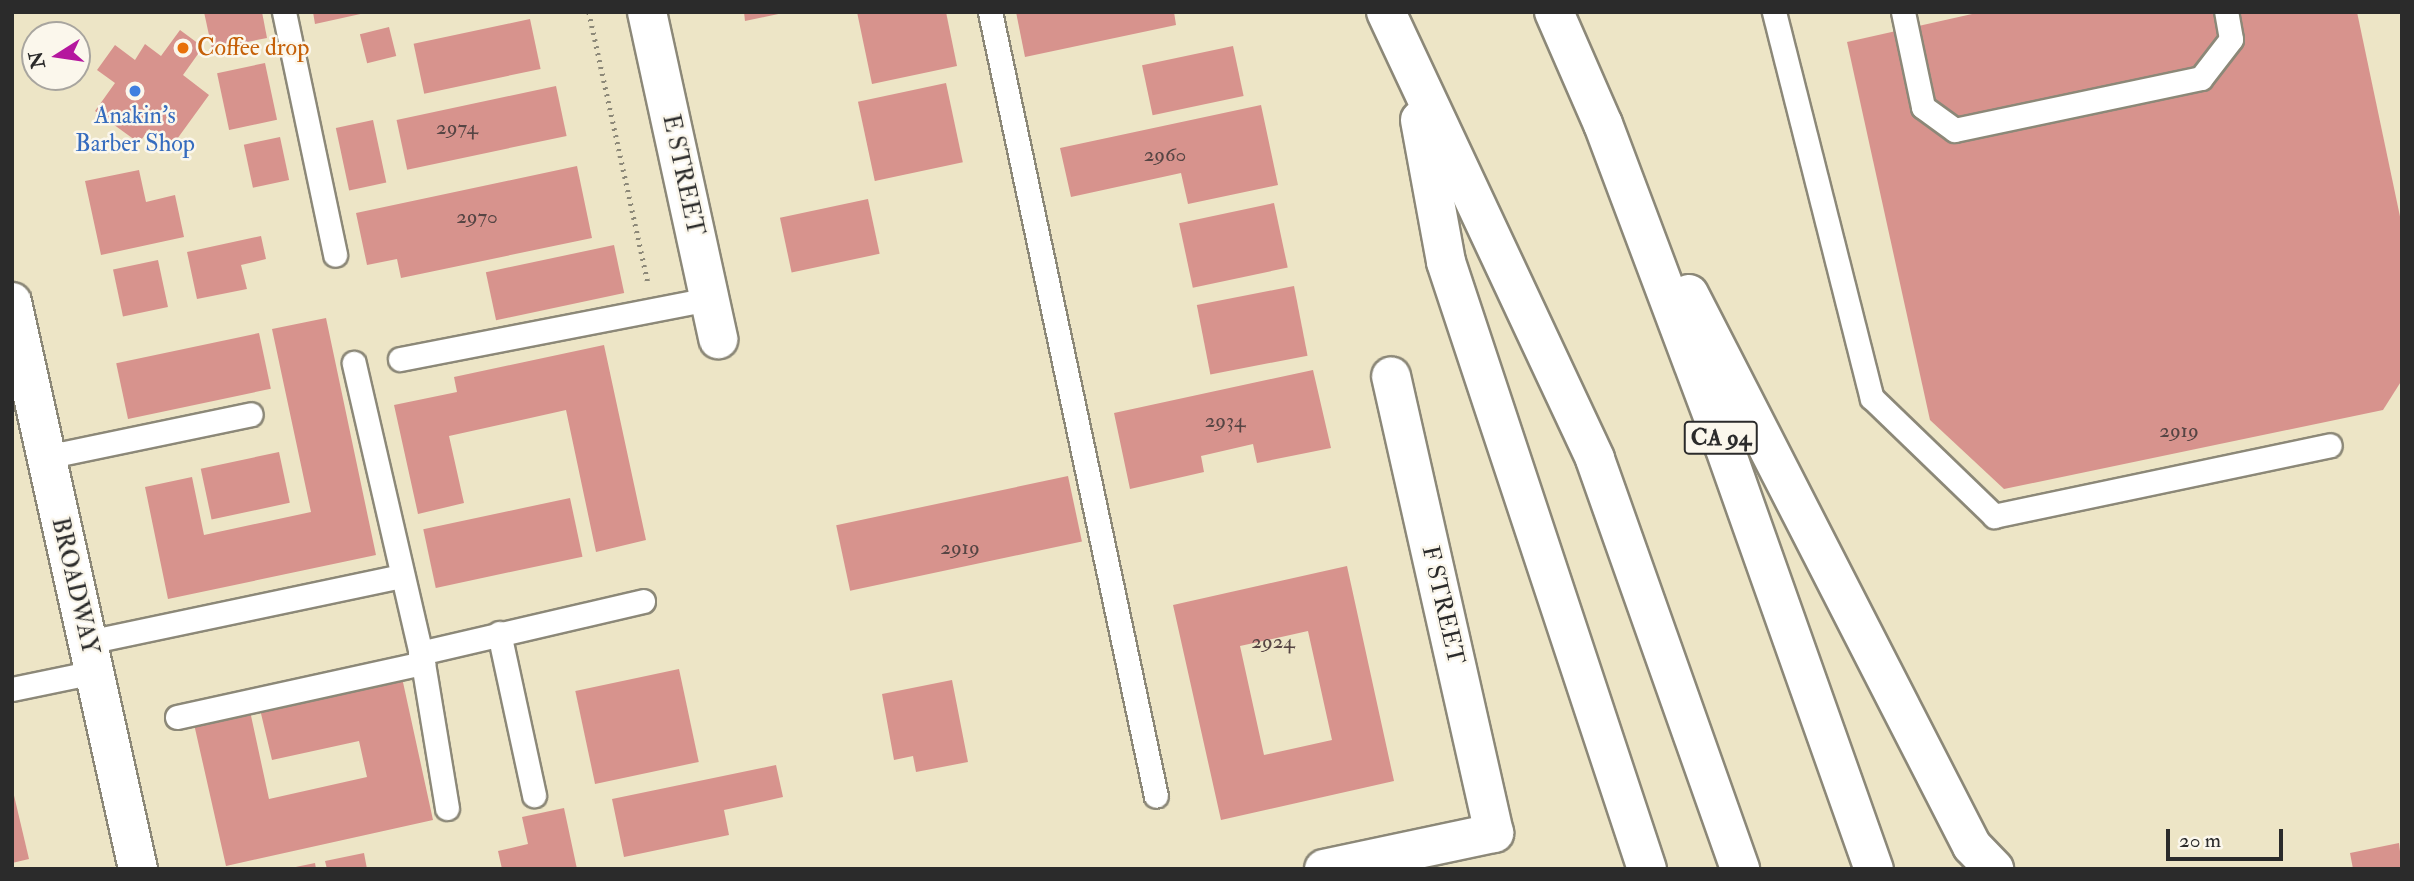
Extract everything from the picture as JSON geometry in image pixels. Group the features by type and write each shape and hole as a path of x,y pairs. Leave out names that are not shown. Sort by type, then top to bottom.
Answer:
{"main road":[{"name":"E STREET","path":"647,12 718,339"},
{"path":"1386,12 1595,460 1740,869"},
{"name":"CA 94","path":"1554,12 1603,124 1874,869"},
{"path":"1411,70 1446,262 1647,869"},
{"path":"1603,124 1972,846 1994,869"},
{"name":"BROADWAY","path":"12,302 138,869"},
{"name":"F STREET","path":"1324,869 1494,833 1391,376"}],"lane":[{"path":"284,12 335,255"},
{"path":"990,12 1156,796"},
{"path":"1774,12 1872,398 1994,516 2330,446"},
{"path":"1903,12 1923,107 1955,130 2201,78 2231,39 2226,12"},
{"path":"400,359 709,299"},
{"path":"354,363 400,576 421,658 447,808"},
{"path":"46,457 251,414"},
{"path":"12,689 91,657 400,576"},
{"path":"177,717 421,658 499,633 643,601"},
{"path":"499,633 534,795"}],"path":[{"path":"589,12 654,310"}],"building":[{"path":"204,12 262,12 267,38 212,49"},
{"path":"313,12 365,12 365,13 315,24"},
{"path":"744,12 783,12 783,13 745,21"},
{"path":"857,12 946,12 957,66 872,84"},
{"path":"1016,12 1174,12 1176,25 1025,57"},
{"path":"1981,12 2357,12 2402,226 2402,380 2383,410 2004,489 1930,420 1847,42"},
{"path":"530,19 541,69 424,94 414,44"},
{"path":"389,27 396,56 367,63 360,34"},
{"path":"180,30 203,47 183,75 209,95 172,146 149,129 139,143 95,111 115,83 97,70 115,45 135,60 145,44 161,56"},
{"path":"1233,46 1244,96 1153,115 1142,65"},
{"path":"265,63 277,120 229,130 217,73"},
{"path":"946,83 963,162 875,181 858,102"},
{"path":"556,86 567,136 407,170 397,120"},
{"path":"1261,105 1278,185 1188,204 1181,173 1071,197 1060,148"},
{"path":"373,120 386,183 349,191 336,128"},
{"path":"280,137 289,180 253,188 244,145"},
{"path":"577,166 592,238 401,278 397,259 367,265 356,213"},
{"path":"139,170 146,202 175,195 184,237 101,255 85,181"},
{"path":"868,199 880,254 792,272 780,218"},
{"path":"1274,203 1288,268 1193,288 1179,223"},
{"path":"261,236 266,259 241,265 247,289 197,299 187,252"},
{"path":"614,245 624,293 496,320 486,272"},
{"path":"158,260 168,307 123,317 113,270"},
{"path":"1294,286 1308,356 1210,375 1197,305"},
{"path":"326,318 376,555 168,599 145,487 192,477 204,535 311,512 272,329"},
{"path":"259,333 271,389 128,419 116,363"},
{"path":"604,345 646,540 596,552 566,410 449,436 464,503 418,514 394,405 457,392 454,377"},
{"path":"1313,370 1331,448 1257,463 1253,444 1201,456 1204,472 1130,489 1114,413"},
{"path":"279,452 290,503 212,519 201,469"},
{"path":"1068,476 1082,542 850,591 836,525"},
{"path":"570,498 582,557 436,588 423,529"},
{"path":"1347,566 1394,781 1221,820 1173,605","holes":["1308,631 1332,740 1264,755 1240,646"]},
{"path":"679,669 699,762 595,784 575,691"},
{"path":"401,673 433,820 226,866 194,724 250,711 269,799 367,777 359,741 272,760 259,705"},
{"path":"952,680 968,762 916,772 913,756 894,760 882,694"},
{"path":"776,765 783,797 724,810 729,835 624,857 612,799"},
{"path":"12,787 29,859 12,863"},
{"path":"564,808 577,869 502,869 498,851 528,844 522,817"},
{"path":"2399,843 2402,869 2353,869 2350,853"},
{"path":"364,853 367,869 327,869 325,861"},
{"path":"315,863 316,869 291,869 291,868"}],"place":[{"name":"Coffee drop","path":"183,48"},
{"name":"Anakin's Barber Shop","path":"135,91"}]}
